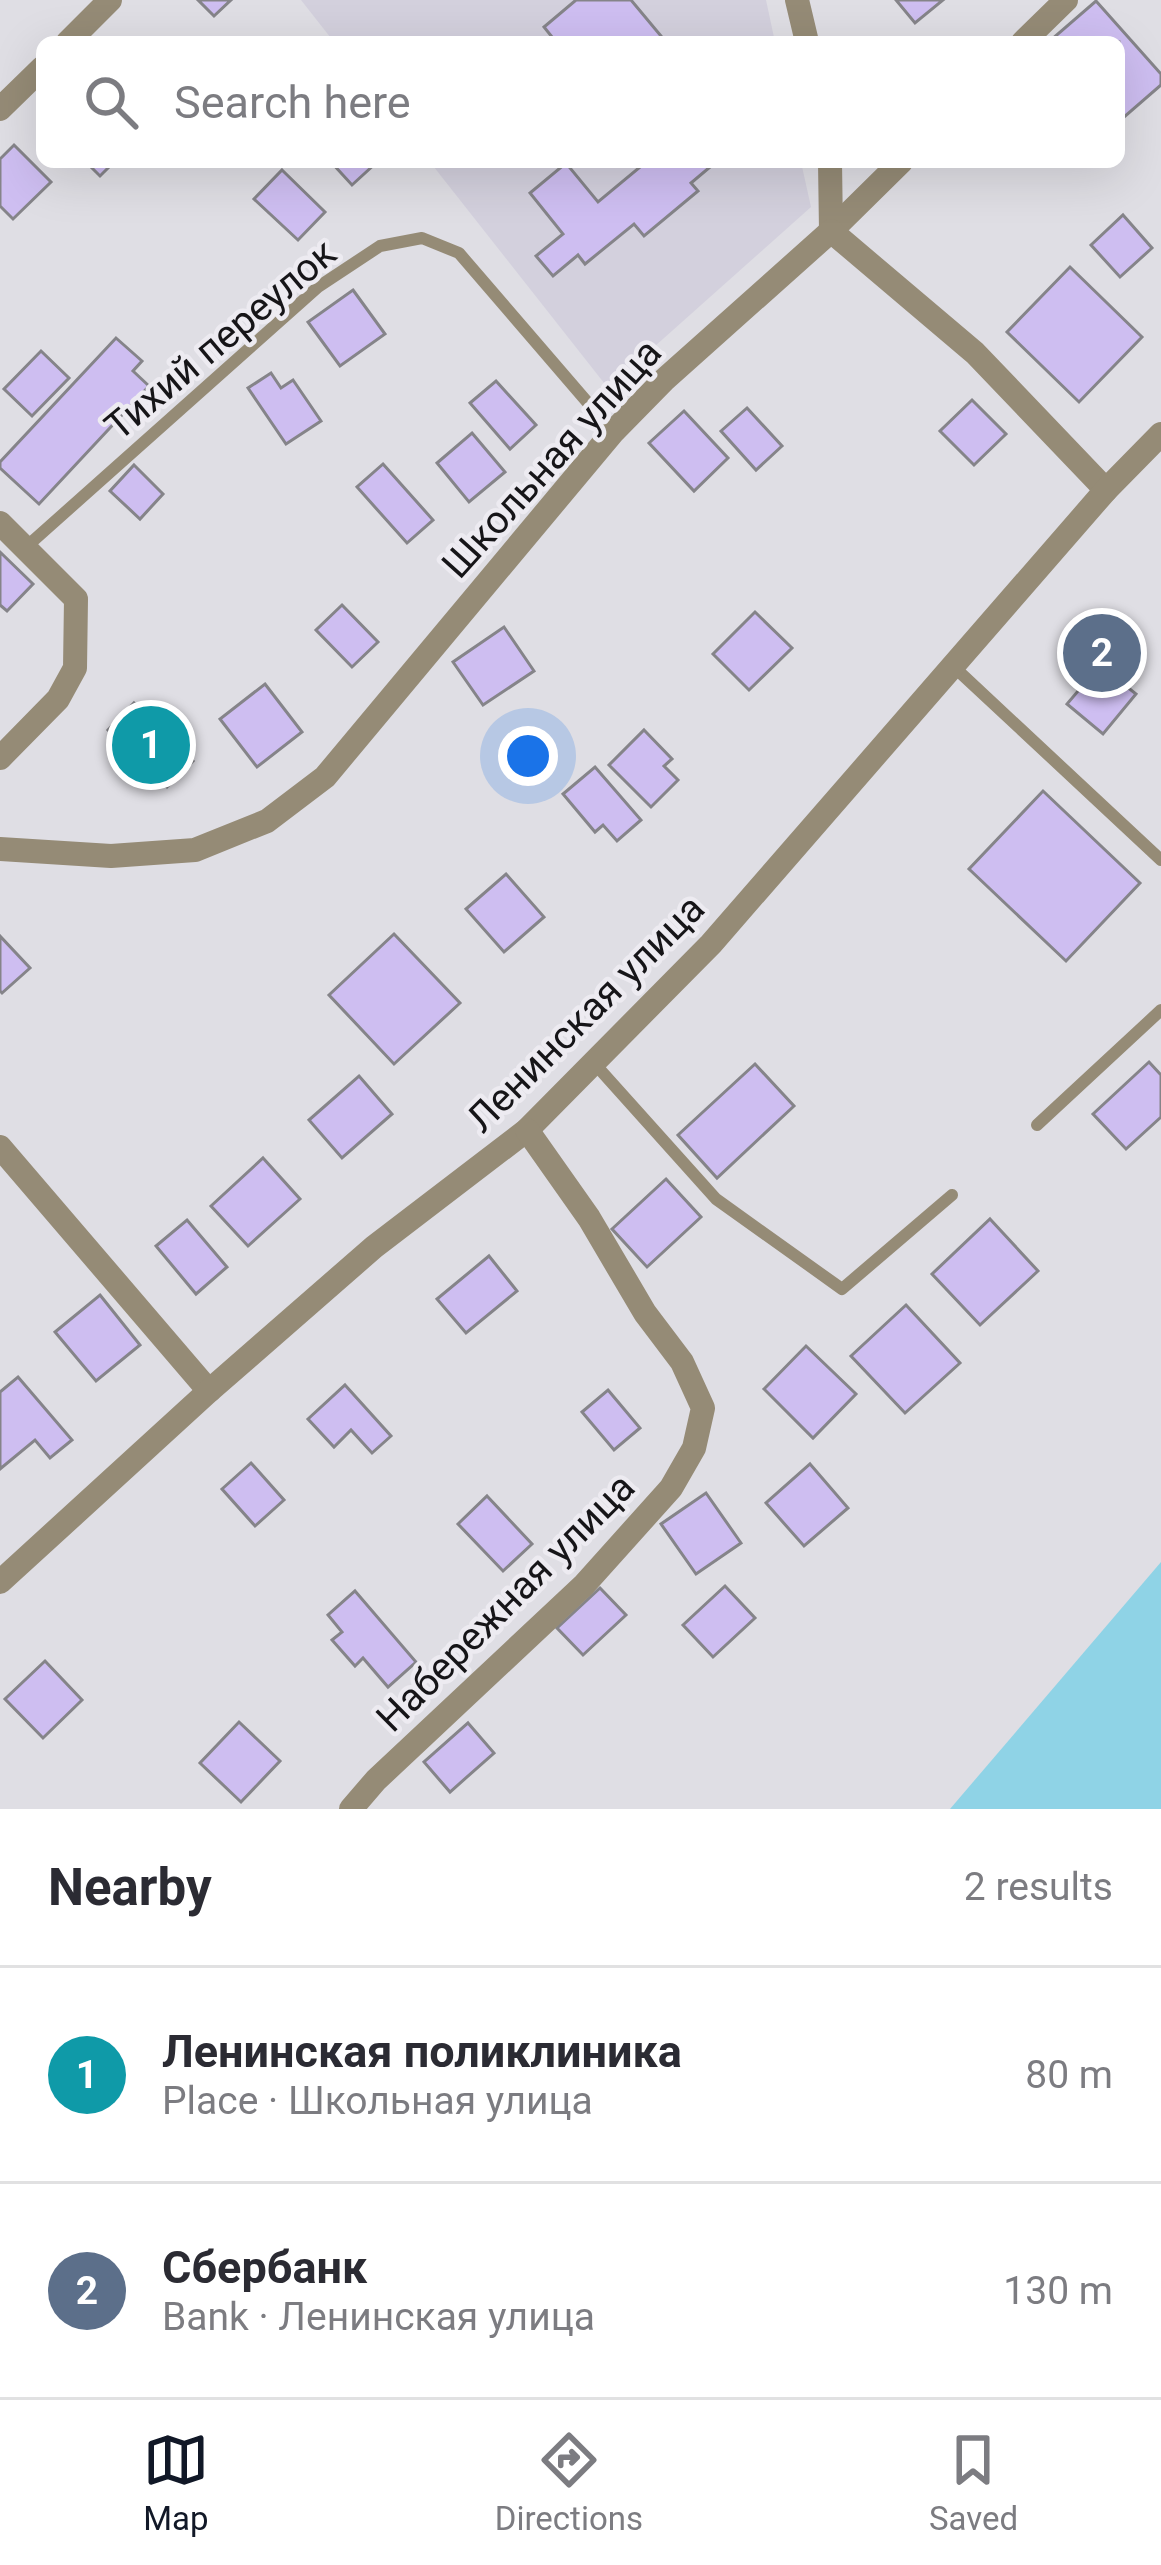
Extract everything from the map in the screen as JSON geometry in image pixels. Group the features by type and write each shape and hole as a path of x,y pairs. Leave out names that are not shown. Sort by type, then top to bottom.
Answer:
{"street":[{"path":"74,36 110,0"},
{"path":"797,0 806,36"},
{"path":"1029,36 1066,0"},
{"path":"0,109 36,74"},
{"path":"830,168 831,231 975,353 1106,490"},
{"name":"Школьная улица","path":"0,849 111,856 196,850 267,820 325,777 613,432 895,168"},
{"name":"Ленинская улица","path":"0,1582 374,1247 527,1130 711,944 1106,490 1161,434"},
{"path":"0,524 76,599 75,668 58,699 0,758"},
{"name":"Набережная улица","path":"350,1809 584,1585 670,1488 694,1448 703,1408 682,1362 527,1130"},
{"path":"0,1147 209,1391"}],"lane":[{"name":"Тихий переулок","path":"25,548 318,287 380,246 422,238 459,253 613,432"},
{"path":"952,666 1161,860"},
{"path":"1037,1125 1161,1010"},
{"path":"594,1062 716,1199 842,1289 952,1195"}],"shaded area":[{"path":"301,0 766,0 774,36 329,36"},
{"path":"435,168 802,168 811,207 608,388"}],"water":[{"path":"1161,1562 1161,1809 950,1809"}],"building":[{"path":"198,0 231,0 214,16"},
{"path":"576,0 631,0 661,36 551,36 544,27"},
{"path":"896,0 943,0 915,23"},
{"path":"1096,1 1161,74 1161,85 1125,116 1125,36 1055,36"},
{"path":"14,145 51,182 13,219 0,206 0,159"},
{"path":"336,168 370,168 352,185"},
{"path":"560,168 570,168 598,202 639,168 709,168 691,183 698,191 644,236 634,224 585,264 578,255 553,276 536,256 563,234 530,193"},
{"path":"282,170 325,212 298,240 254,199"},
{"path":"1123,215 1152,248 1120,277 1091,245"},
{"path":"1070,267 1142,337 1079,402 1007,332"},
{"path":"353,290 385,334 340,366 308,322"},
{"path":"116,338 142,361 133,371 149,386 39,504 0,468 0,462"},
{"path":"41,351 69,378 32,416 4,389"},
{"path":"271,373 281,388 293,380 321,421 286,444 248,388"},
{"path":"496,381 536,425 510,449 470,403"},
{"path":"972,400 1006,434 974,465 940,431"},
{"path":"747,408 782,446 756,470 721,431"},
{"path":"684,411 728,458 694,491 649,443"},
{"path":"472,433 505,472 469,502 437,463"},
{"path":"383,464 433,520 407,543 357,487"},
{"path":"134,465 163,494 140,519 110,491"},
{"path":"0,552 33,584 7,611 0,605"},
{"path":"342,605 378,642 352,667 316,630"},
{"path":"755,612 792,648 749,690 713,654"},
{"path":"504,627 534,671 483,705 453,662"},
{"path":"1100,665 1136,694 1103,734 1067,704"},
{"path":"265,684 302,732 257,767 220,719"},
{"path":"134,703 193,761 167,787 108,730"},
{"path":"644,730 672,759 664,766 678,780 651,807 609,765"},
{"path":"595,767 641,820 617,841 603,825 595,832 563,794"},
{"path":"1043,791 1140,883 1066,961 969,869"},
{"path":"506,874 544,917 504,952 466,909"},
{"path":"394,934 460,1003 394,1064 329,995"},
{"path":"0,936 30,968 2,993 0,991"},
{"path":"1149,1062 1161,1075 1161,1117 1126,1149 1093,1114"},
{"path":"755,1064 794,1106 717,1178 678,1135"},
{"path":"359,1076 392,1114 342,1158 309,1120"},
{"path":"263,1158 300,1199 248,1246 211,1206"},
{"path":"666,1179 701,1217 647,1267 612,1229"},
{"path":"990,1219 1038,1271 980,1325 932,1274"},
{"path":"187,1220 227,1267 196,1294 156,1246"},
{"path":"489,1256 517,1291 466,1333 437,1299"},
{"path":"100,1295 140,1345 96,1381 55,1332"},
{"path":"906,1305 960,1363 905,1413 851,1356"},
{"path":"806,1346 856,1394 813,1438 764,1389"},
{"path":"18,1377 72,1440 50,1458 35,1440 0,1469 0,1392"},
{"path":"345,1385 391,1436 372,1453 351,1430 334,1447 308,1419"},
{"path":"608,1390 640,1428 614,1450 582,1412"},
{"path":"251,1463 284,1500 255,1526 222,1489"},
{"path":"810,1464 848,1508 804,1546 766,1503"},
{"path":"706,1493 741,1543 696,1574 661,1524"},
{"path":"487,1496 532,1544 503,1571 458,1524"},
{"path":"725,1586 755,1618 713,1657 683,1625"},
{"path":"600,1588 626,1615 583,1655 557,1628"},
{"path":"355,1591 416,1662 388,1687 363,1658 355,1666 332,1640 342,1632 328,1615"},
{"path":"45,1661 82,1700 43,1738 5,1699"},
{"path":"239,1722 280,1761 241,1802 200,1763"},
{"path":"468,1723 494,1753 450,1792 424,1762"}],"place":[{"name":"Сбербанк","path":"1102,653"},
{"name":"Ленинская поликлиника","path":"151,745"}]}
